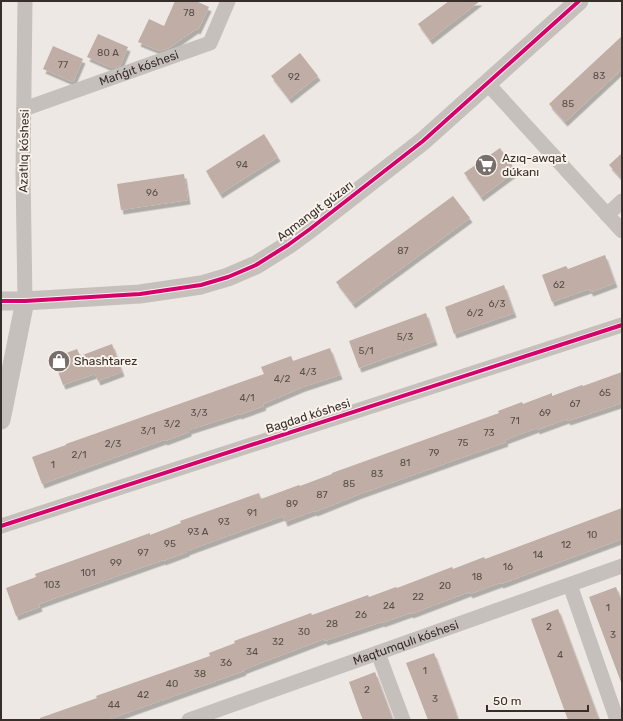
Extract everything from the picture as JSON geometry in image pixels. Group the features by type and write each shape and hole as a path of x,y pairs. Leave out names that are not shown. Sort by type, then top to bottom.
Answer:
{"street":[{"name":"Mańǵıt kóshesi","path":"24,109 210,43 228,1"},
{"name":"Aqmangıt gúzarı","path":"1,301 25,301 140,294 202,285 228,277 256,265 299,237 423,140 579,1"},
{"name":"Azatlıq kóshesi","path":"25,301 23,173 24,109 29,4"},
{"path":"487,83 622,231"},
{"path":"607,214 622,201"},
{"path":"1,420 25,301"},
{"name":"Bagdad kóshesi","path":"1,526 622,325"},
{"name":"Maqtumqulı kóshesi","path":"196,719 622,566"},
{"path":"570,585 617,720"},
{"path":"378,653 402,720"}],"building":[{"path":"175,1 196,1 209,7 198,30 196,29 169,48 160,51 138,42 149,19 164,26"},
{"path":"449,1 480,1 430,40 418,24"},
{"path":"98,34 128,47 120,66 112,68 87,57"},
{"path":"622,36 622,69 565,122 549,104"},
{"path":"53,46 83,59 73,82 43,69"},
{"path":"300,53 318,76 289,99 271,76"},
{"path":"264,134 278,157 220,194 206,171"},
{"path":"500,148 516,171 481,197 464,173"},
{"path":"622,153 622,179 609,165"},
{"path":"184,174 188,200 121,210 117,184"},
{"path":"453,196 470,218 353,304 336,282"},
{"path":"605,255 615,283 591,292 589,289 552,302 542,275 566,266 568,269"},
{"path":"504,285 514,313 454,334 445,307"},
{"path":"426,313 435,341 359,368 349,341"},
{"path":"112,344 122,372 98,381 95,374 63,385 53,358 77,349 80,356"},
{"path":"330,348 340,375 303,387 263,404 264,406 189,430 189,432 165,441 164,440 42,484 32,457 264,374 261,367 291,356 293,361"},
{"path":"622,372 622,403 568,421 567,419 537,430 537,428 505,440 506,442 285,522 283,516 163,561 39,604 40,607 16,616 6,588 36,577 35,574 150,533 150,535 181,523 180,521 259,493 261,499 299,485 300,486 499,413 498,411 522,402 523,404 552,393 552,396"},
{"path":"622,508 622,539 501,584 500,583 470,594 469,592 411,614 410,613 325,641 324,639 243,670 244,671 107,720 40,720 40,718 97,698 96,696 210,656 209,653 235,643 234,641 311,613 312,615 368,595 369,597 396,587 397,588 452,567 453,569 484,557 485,559"},
{"path":"616,587 622,602 622,682 589,597"},
{"path":"558,609 598,717 590,720 568,720 531,619"},
{"path":"434,653 458,720 428,720 406,663"},
{"path":"375,672 393,720 363,720 359,710 349,682"}],"cycle path":[{"path":"1,301 25,301 140,294 201,285 228,277 256,265 310,229 423,141 579,1"},
{"path":"1,526 622,325"}],"place":[{"name":"Azıq-awqat dúkanı","path":"486,165"},
{"name":"Shashtarez","path":"59,361"}]}
